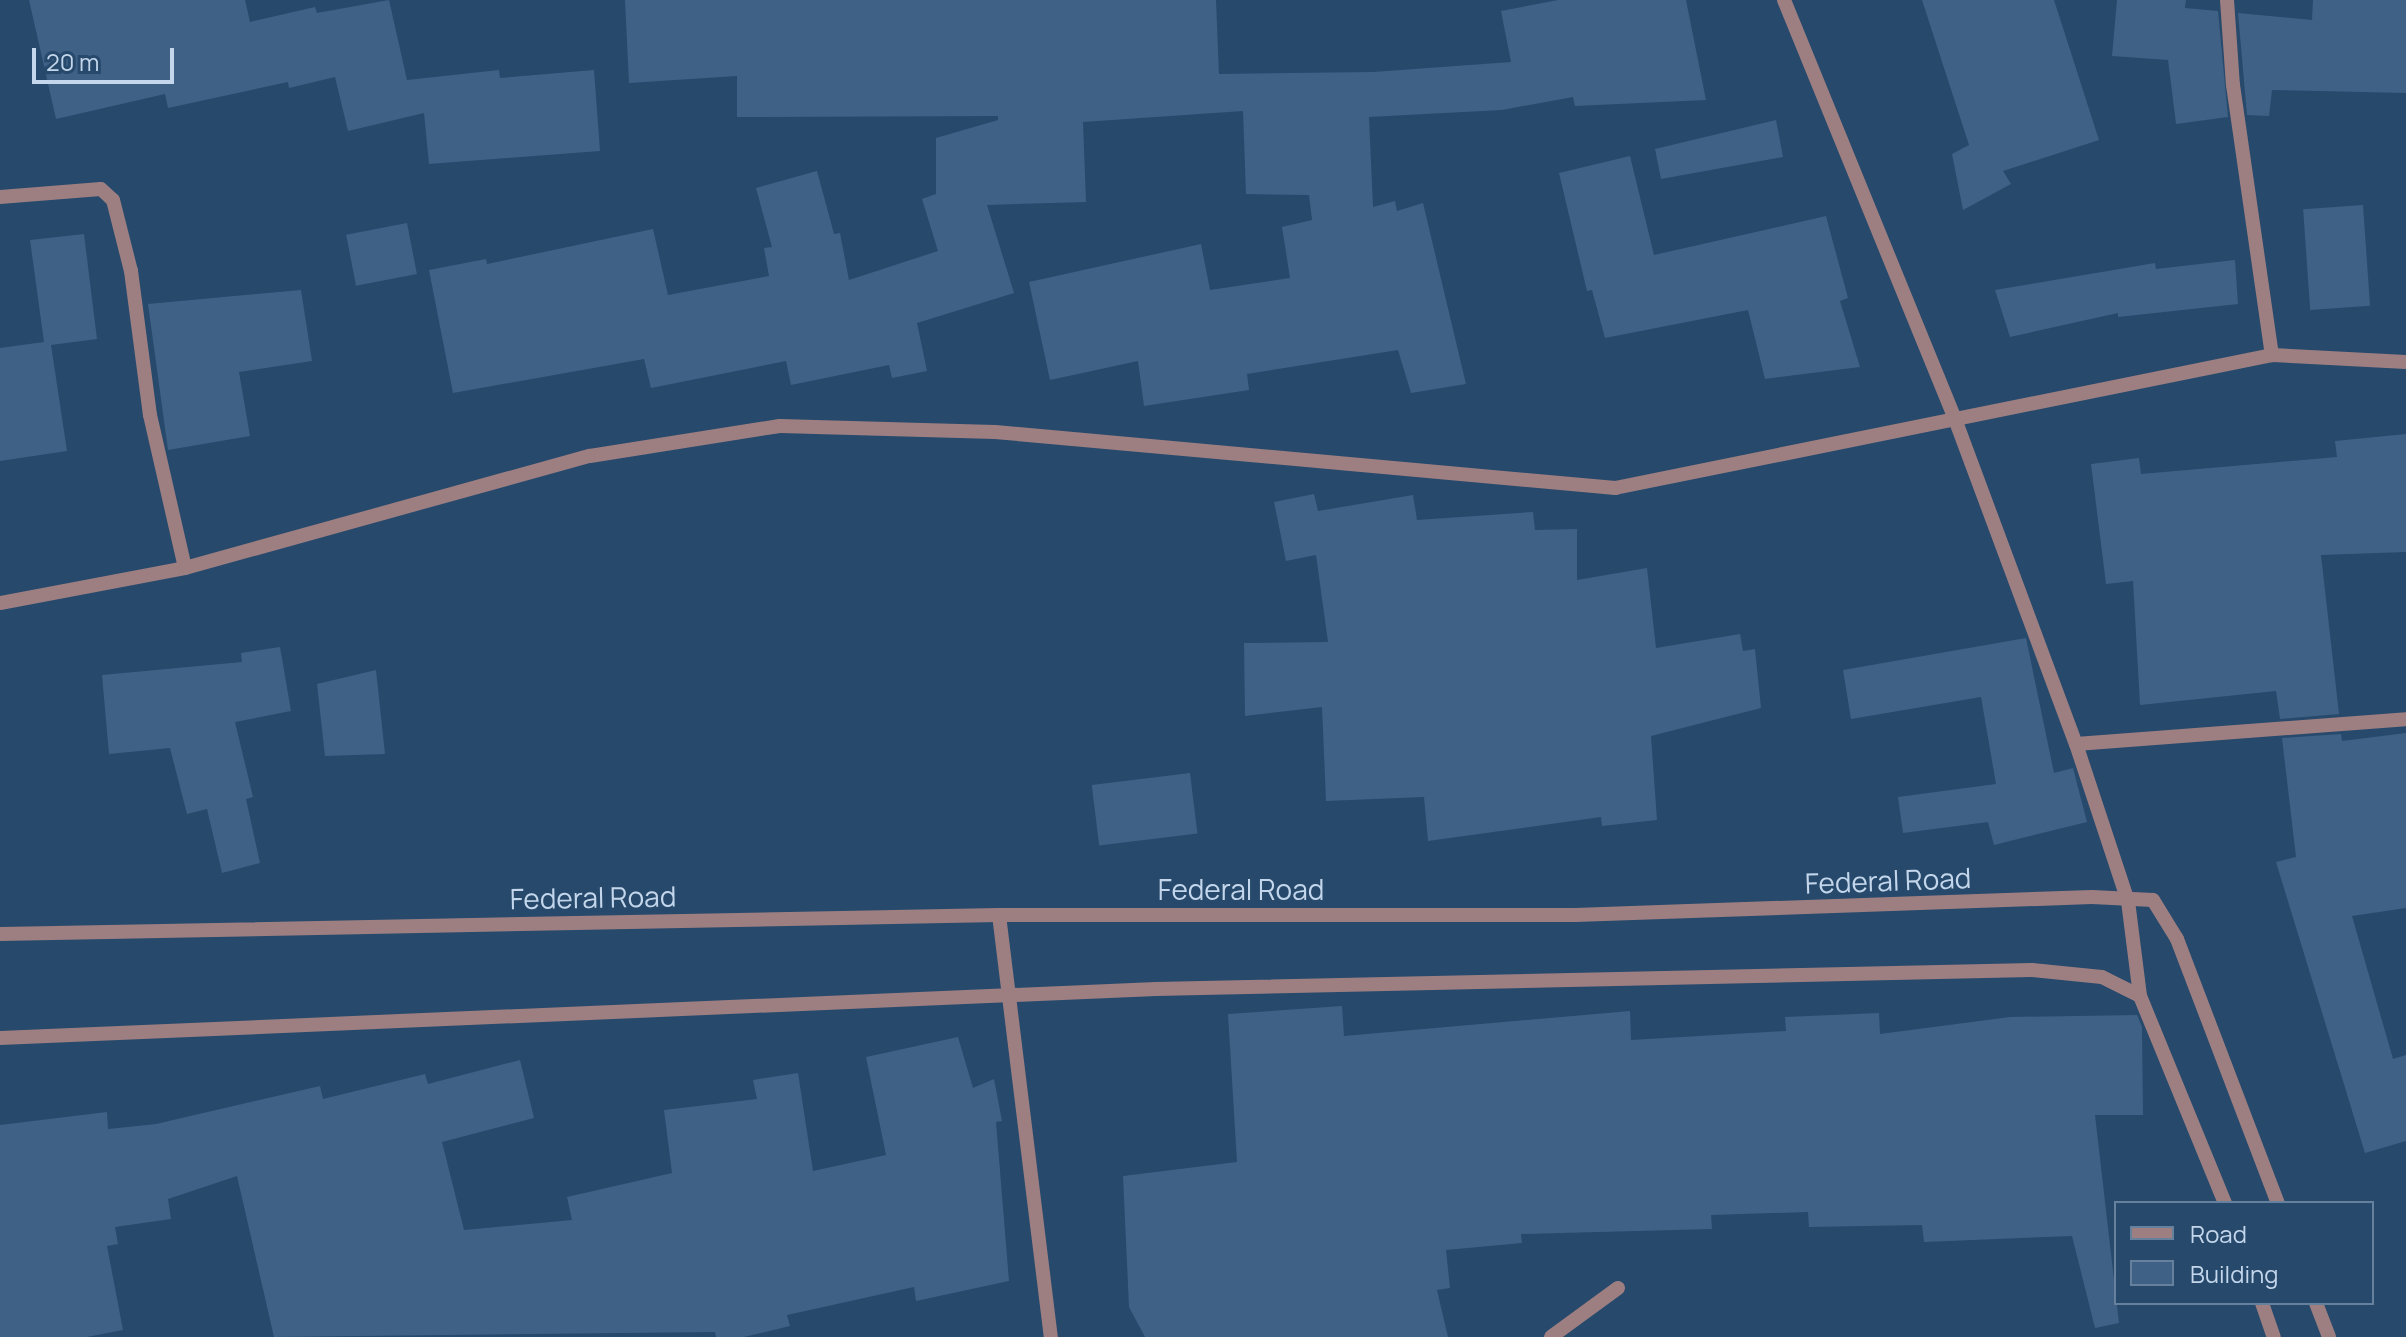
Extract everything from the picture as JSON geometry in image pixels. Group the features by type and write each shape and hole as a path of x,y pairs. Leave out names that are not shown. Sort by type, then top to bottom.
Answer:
{"street":[{"path":"1784,0 1955,419 2076,744 2128,901 2140,996 2224,1201"},
{"path":"2227,0 2233,85 2272,355"},
{"path":"0,197 101,189 113,200 131,271 150,415 185,568"},
{"path":"0,603 185,568 590,456 780,426 995,432 1615,488 2272,355 2406,362"},
{"path":"2076,744 2406,719"},
{"name":"Federal Road","path":"0,934 999,915 1575,915 2092,897 2153,900 2177,939 2277,1201"},
{"path":"999,915 1051,1337"},
{"path":"0,1038 1007,996 2032,970 2102,977 2140,996"},
{"path":"1551,1337 1618,1288"},
{"path":"2263,1305 2274,1337"},
{"path":"2317,1305 2329,1337"}],"building":[{"path":"29,0 245,0 250,22 315,7 317,13 389,0 407,80 499,70 500,78 594,70 600,151 429,164 424,113 348,131 335,77 289,88 288,82 168,108 165,94 56,119"},
{"path":"625,0 1216,0 1219,74 1373,72 1511,62 1501,11 1558,0 1686,0 1706,100 1575,106 1573,97 1502,110 1369,117 1373,207 1395,201 1397,211 1423,203 1466,384 1411,393 1398,350 1247,374 1249,390 1144,406 1138,361 1050,380 1029,282 1201,244 1210,290 1290,278 1282,227 1312,220 1309,195 1246,194 1243,111 1083,122 1086,202 987,205 1014,293 917,323 927,371 892,378 889,365 791,385 786,361 651,388 644,359 453,393 429,270 486,259 487,264 653,229 668,295 769,276 764,248 772,247 756,188 817,171 834,234 840,233 849,280 938,251 922,199 936,194 936,138 998,120 998,116 737,117 737,76 629,83"},
{"path":"1922,0 2054,0 2099,140 2003,171 2011,184 1963,210 1952,154 1969,145"},
{"path":"2117,0 2186,0 2185,8 2218,11 2228,117 2176,124 2168,60 2112,56"},
{"path":"2313,0 2406,0 2406,93 2272,90 2269,116 2247,115 2238,13 2312,20"},
{"path":"1776,120 1783,157 1661,179 1655,149"},
{"path":"1630,156 1654,255 1826,216 1848,298 1840,301 1860,367 1765,379 1748,310 1605,338 1592,290 1587,291 1559,173"},
{"path":"2363,205 2370,306 2310,310 2303,209"},
{"path":"407,223 417,274 356,286 346,235"},
{"path":"84,234 97,339 51,345 67,451 0,461 0,348 44,342 30,240"},
{"path":"2235,260 2238,304 2118,317 2118,313 2010,337 1995,290 2155,263 2156,269"},
{"path":"301,290 312,361 239,372 250,436 168,450 148,304"},
{"path":"2406,434 2406,552 2321,555 2339,714 2280,719 2276,691 2140,705 2133,581 2106,584 2091,464 2139,458 2141,474 2337,457 2335,441"},
{"path":"1314,494 1318,511 1413,495 1417,520 1533,512 1535,530 1577,529 1577,580 1647,568 1656,648 1740,634 1743,651 1755,649 1761,708 1651,736 1657,820 1602,826 1601,817 1428,841 1424,797 1326,801 1322,707 1245,716 1244,643 1328,642 1316,555 1286,561 1274,502"},
{"path":"2026,638 2054,773 2073,768 2087,822 1994,845 1988,822 1903,833 1898,797 1996,784 1981,697 1851,719 1843,670"},
{"path":"280,647 291,711 235,722 253,797 246,799 260,863 222,873 207,809 187,814 170,748 109,754 102,675 242,662 241,653"},
{"path":"376,670 385,754 325,756 317,684"},
{"path":"2406,733 2406,908 2352,916 2393,1059 2406,1055 2406,1141 2365,1153 2276,862 2296,857 2282,738 2341,734 2342,741"},
{"path":"1190,773 1197,834 1099,846 1092,785"},
{"path":"1342,1006 1344,1036 1630,1011 1631,1040 1786,1031 1785,1017 1879,1013 1880,1034 2010,1017 2137,1015 2142,1027 2143,1115 2095,1115 2114,1280 2114,1305 2117,1305 2119,1323 2095,1328 2072,1236 1924,1242 1922,1225 1809,1227 1808,1212 1711,1215 1712,1229 1521,1234 1522,1243 1446,1250 1450,1288 1437,1290 1448,1337 1145,1337 1129,1307 1123,1176 1237,1162 1228,1014"},
{"path":"958,1037 973,1088 994,1079 1002,1121 996,1122 1009,1281 916,1301 914,1287 787,1315 790,1326 744,1337 716,1337 715,1332 274,1337 237,1176 168,1199 171,1219 115,1227 118,1244 107,1246 123,1330 87,1337 0,1337 0,1125 107,1112 108,1129 156,1124 320,1086 323,1099 425,1074 428,1084 520,1060 534,1118 442,1142 464,1230 572,1220 567,1197 672,1173 664,1110 757,1099 753,1080 798,1073 813,1171 886,1155 866,1057"}]}
